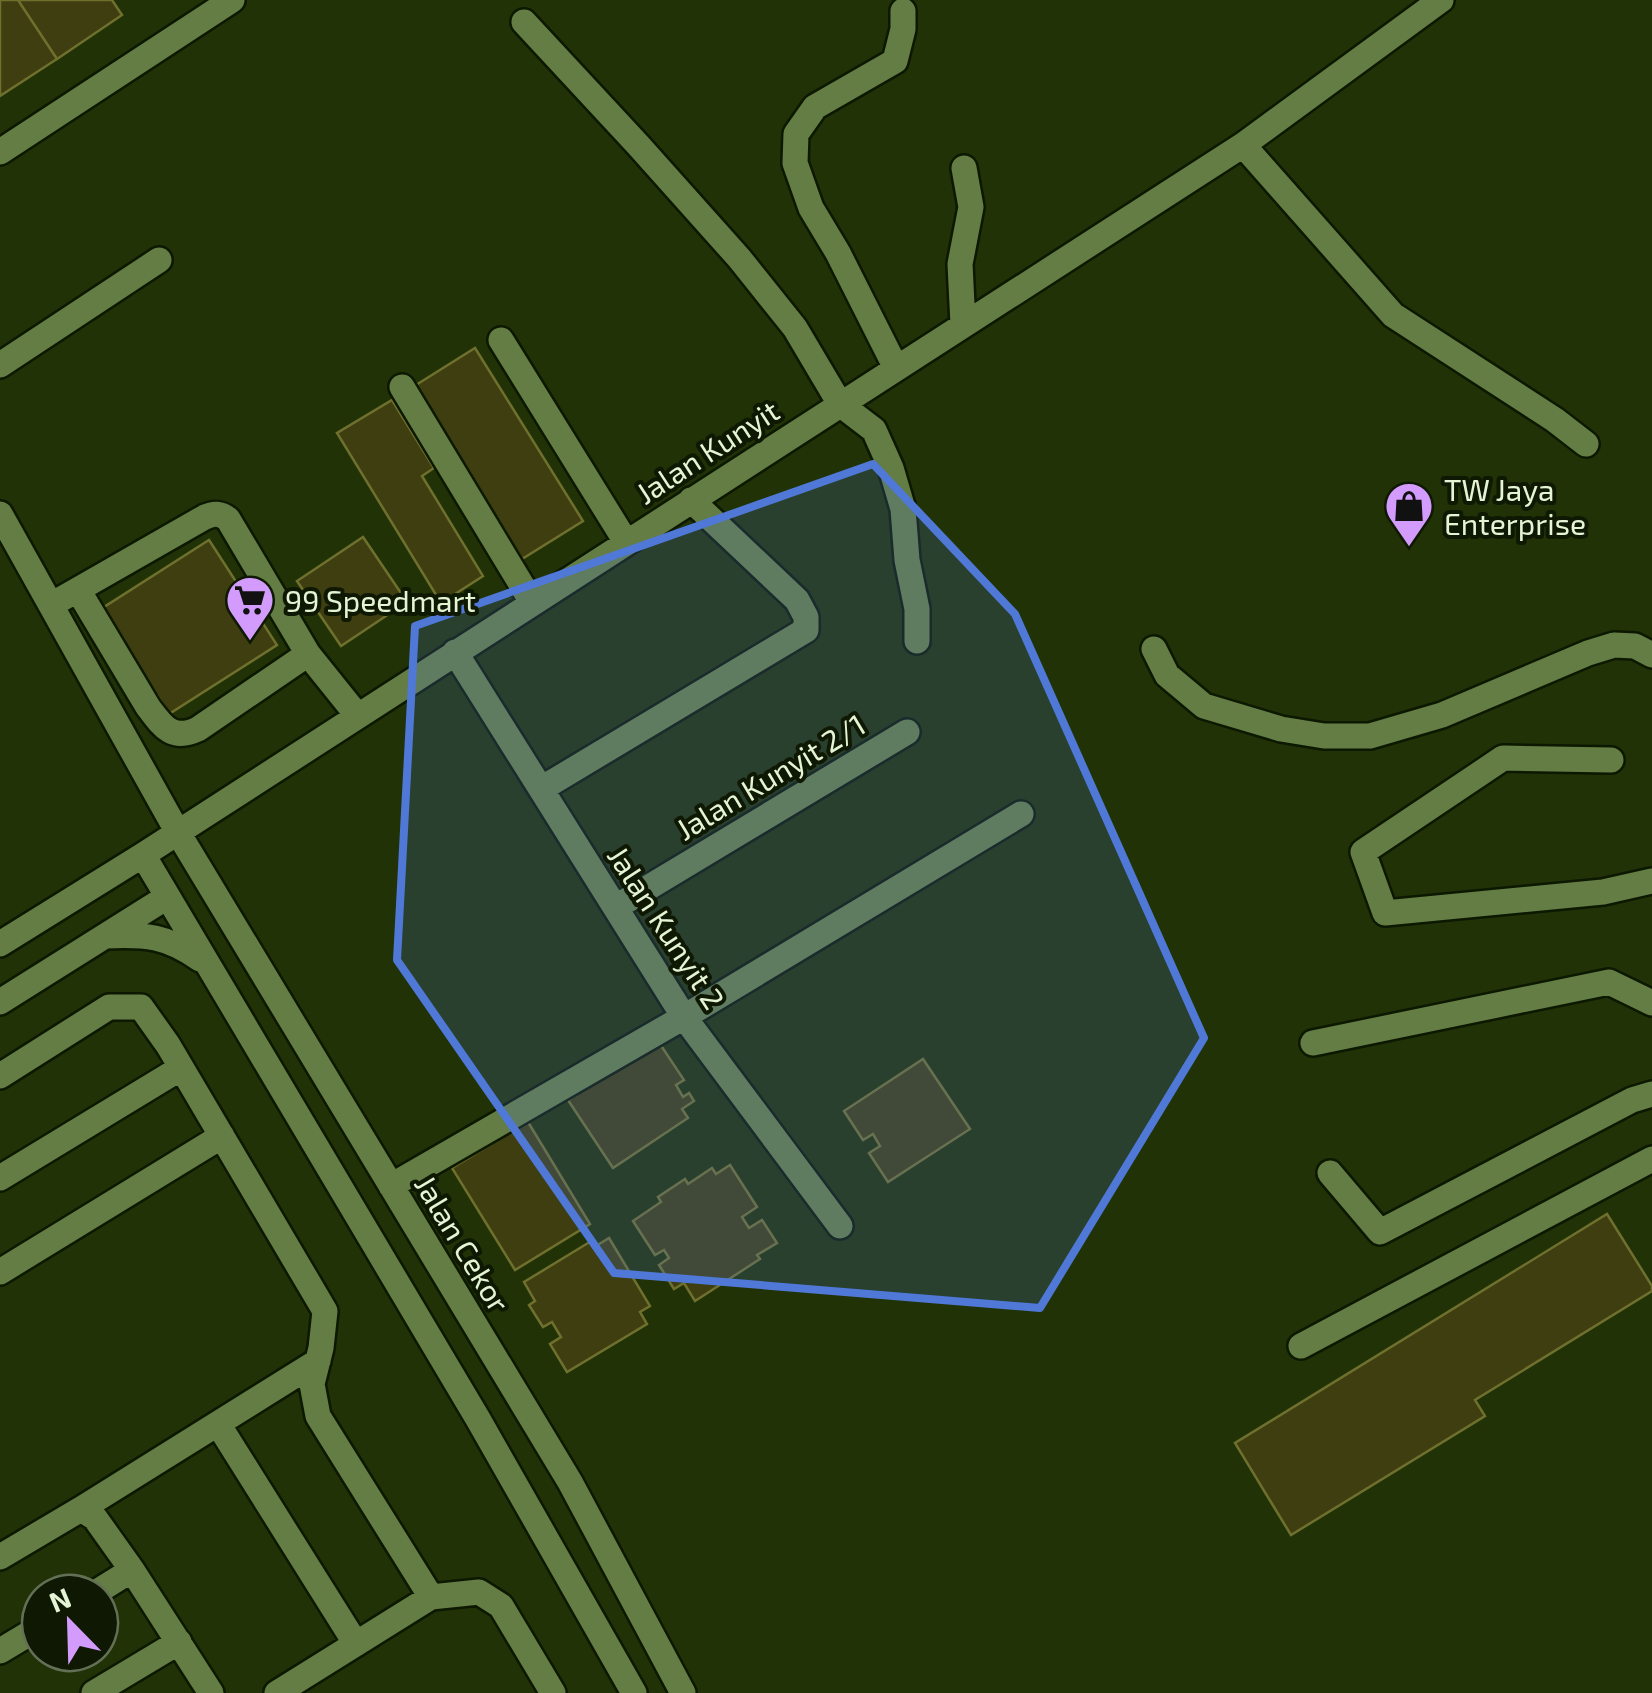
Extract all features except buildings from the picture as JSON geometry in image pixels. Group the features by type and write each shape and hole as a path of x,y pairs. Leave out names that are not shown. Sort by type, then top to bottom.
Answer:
{"street":[{"path":"0,152 232,0"},
{"name":"Jalan Kunyit","path":"0,944 1243,145 1440,0"},
{"path":"896,368 811,208 796,163 796,134 815,107 895,60 903,29 902,11"},
{"path":"524,22 739,258 795,328 840,404 874,430 903,509 907,560 917,610 917,641"},
{"path":"1243,145 1393,315 1586,444"},
{"path":"963,325 960,264 971,207 964,168"},
{"path":"0,365 159,260"},
{"path":"501,340 626,542"},
{"path":"402,387 532,602"},
{"path":"541,789 806,630 806,617 797,600 690,500"},
{"name":"Jalan Cekor","path":"0,514 177,831 570,1482 683,1693"},
{"path":"51,605 205,517 222,515 308,654 357,715"},
{"path":"78,590 148,707 162,725 184,736 308,654"},
{"path":"1154,650 1167,675 1204,706 1280,729 1339,736 1370,736 1442,715 1614,644 1635,646 1652,655"},
{"name":"Jalan Kunyit 2","path":"455,652 684,1017 840,1226"},
{"name":"Jalan Kunyit 2/1","path":"616,906 907,732"},
{"path":"1611,760 1503,758 1363,852 1386,914 1603,892 1652,880"},
{"path":"390,1186 684,1017 1021,814"},
{"path":"168,897 177,831"},
{"path":"143,855 478,1419 634,1693"},
{"path":"0,1002 168,897"},
{"path":"103,936 136,935 165,940 181,945 208,965"},
{"path":"1314,1043 1608,982 1652,1003"},
{"path":"0,1076 109,1008 141,1008 182,1068 325,1311 312,1384 318,1416 431,1597"},
{"path":"0,1178 182,1068"},
{"path":"1330,1173 1380,1232 1632,1100 1652,1094"},
{"path":"0,1272 222,1136"},
{"path":"1301,1346 1652,1158"},
{"path":"0,1557 318,1361"},
{"path":"218,1424 356,1644"},
{"path":"81,1510 95,1518 132,1570 211,1693"},
{"path":"120,1577 132,1570"},
{"path":"277,1693 431,1597 479,1592 500,1606 553,1693"},
{"path":"94,1693 179,1642"}],"highlighted area":[{"path":"873,464 1015,614 1204,1038 1040,1308 614,1273 397,960 415,626"}],"place":[{"name":"TW Jaya Enterprise","path":"1409,548"},
{"name":"99 Speedmart","path":"250,642"}]}
